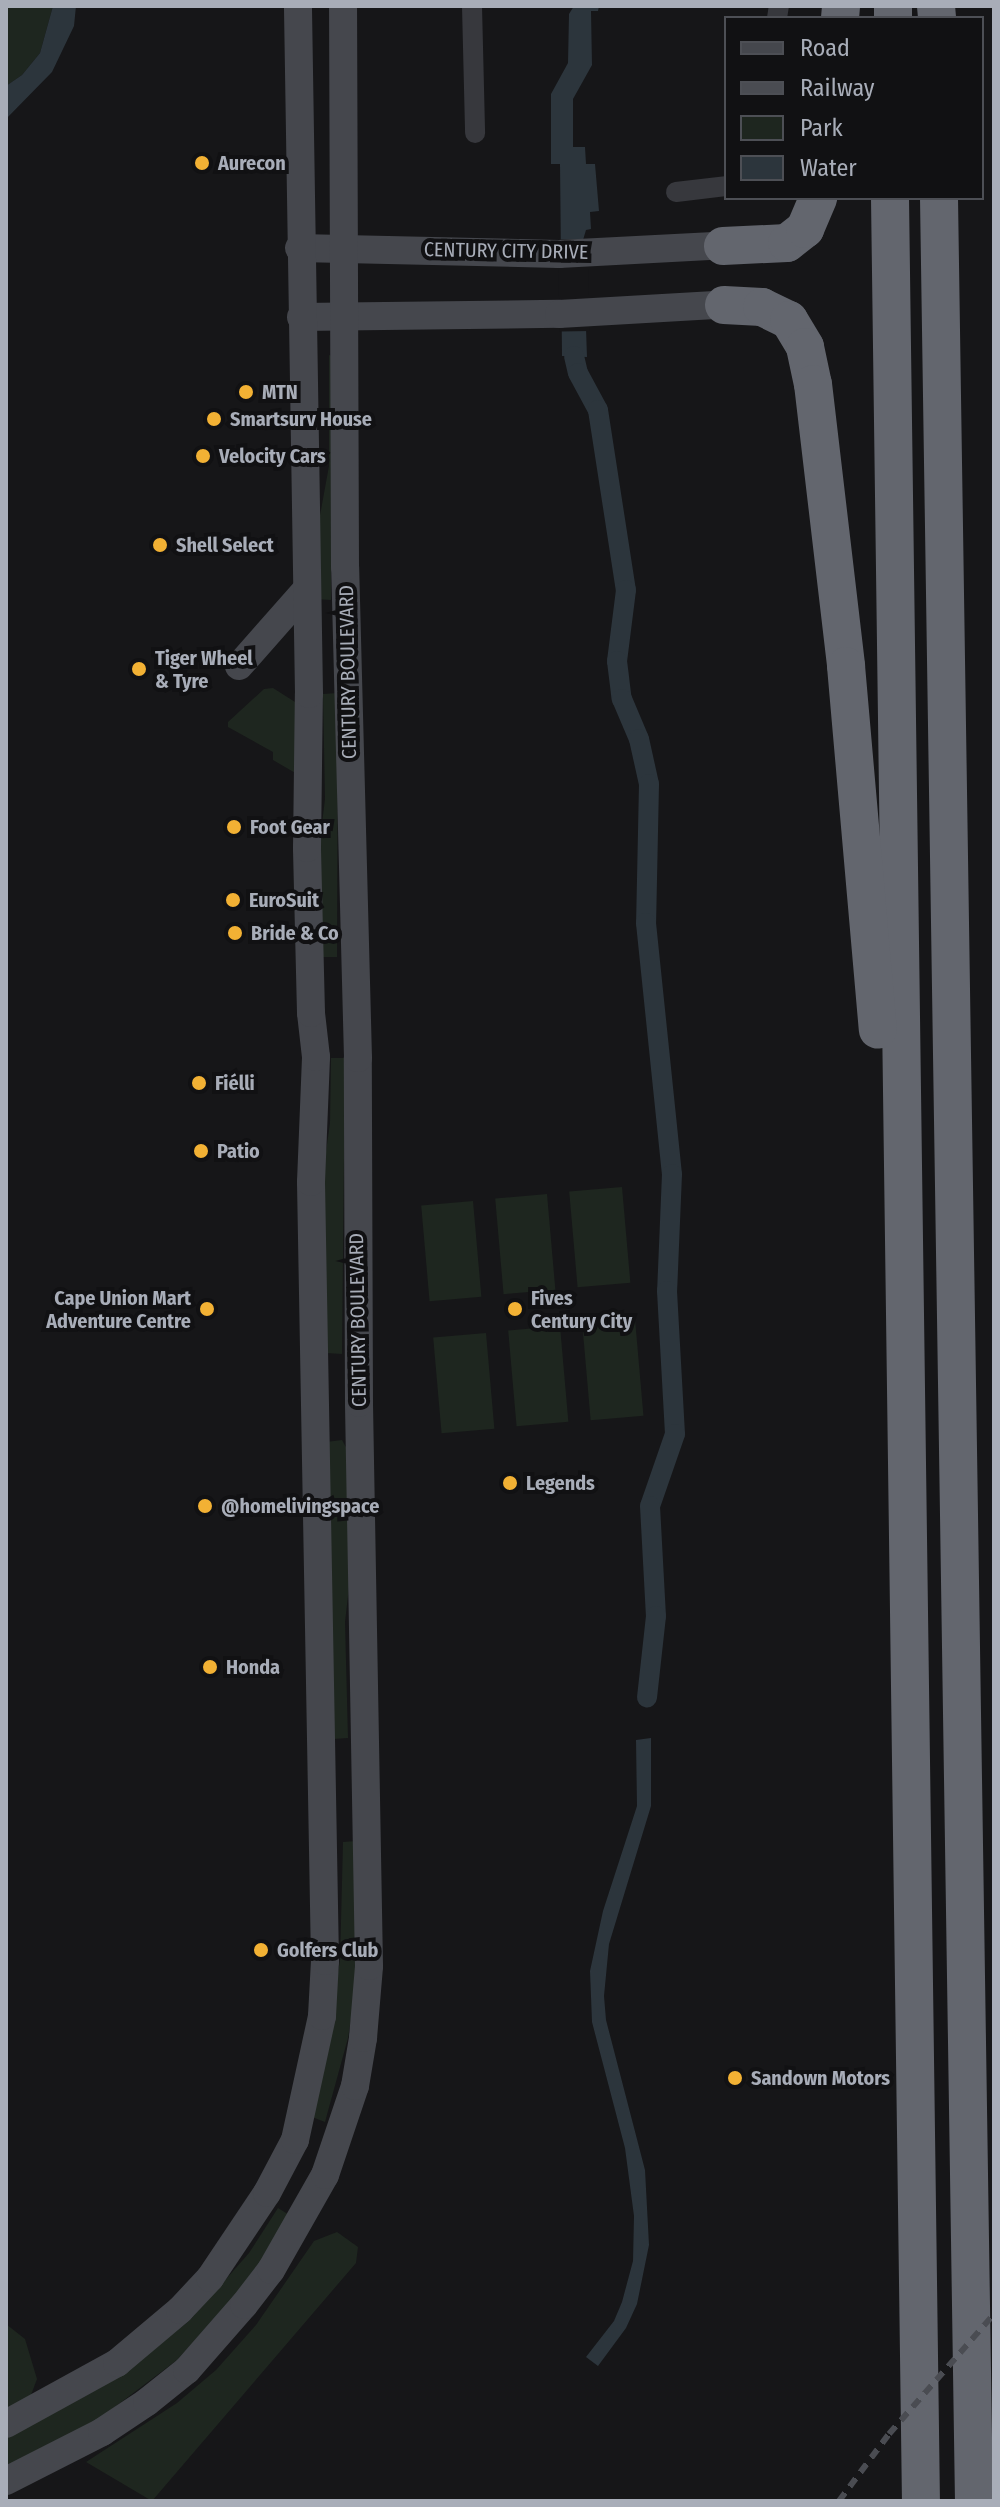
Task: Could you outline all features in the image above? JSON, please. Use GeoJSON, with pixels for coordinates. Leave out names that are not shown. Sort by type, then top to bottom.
{"type":"FeatureCollection","features":[{"type":"Feature","properties":{"kind":"highway"},"geometry":{"type":"LineString","coordinates":[[718,246],[787,243],[805,229],[817,200]]}},
{"type":"Feature","properties":{"kind":"highway"},"geometry":{"type":"LineString","coordinates":[[890,200],[921,2501]]}},
{"type":"Feature","properties":{"kind":"highway"},"geometry":{"type":"LineString","coordinates":[[939,200],[974,2501]]}},
{"type":"Feature","properties":{"kind":"highway"},"geometry":{"type":"LineString","coordinates":[[720,305],[762,307],[789,320],[805,347],[813,384],[846,666],[893,1206],[906,1412]]}},
{"type":"Feature","properties":{"kind":"main road","name":"CENTURY BOULEVARD"},"geometry":{"type":"LineString","coordinates":[[6,2424],[117,2363],[180,2310],[210,2278],[267,2193],[295,2140],[317,2047],[325,1961],[311,1182],[316,1057],[311,1013],[307,848],[298,6]]}},
{"type":"Feature","properties":{"kind":"main road","name":"CENTURY BOULEVARD"},"geometry":{"type":"LineString","coordinates":[[6,2481],[102,2432],[147,2402],[187,2370],[221,2334],[271,2270],[305,2215],[325,2175],[355,2086],[369,1966],[359,1390],[358,1058],[345,567],[343,6]]}},
{"type":"Feature","properties":{"kind":"main road","name":"CENTURY CITY DRIVE"},"geometry":{"type":"LineString","coordinates":[[299,248],[559,254],[718,246]]}},
{"type":"Feature","properties":{"kind":"main road"},"geometry":{"type":"LineString","coordinates":[[301,317],[559,314],[720,305]]}},
{"type":"Feature","properties":{"kind":"main road"},"geometry":{"type":"LineString","coordinates":[[239,666],[306,590]]}},
{"type":"Feature","properties":{"kind":"street"},"geometry":{"type":"LineString","coordinates":[[472,6],[475,133]]}},
{"type":"Feature","properties":{"kind":"street"},"geometry":{"type":"LineString","coordinates":[[676,192],[724,186]]}},
{"type":"Feature","properties":{"kind":"green space"},"geometry":{"type":"Polygon","coordinates":[[[6,6],[53,6],[40,53],[22,75],[6,86],[6,6]]]}},
{"type":"Feature","properties":{"kind":"green space"},"geometry":{"type":"Polygon","coordinates":[[[329,355],[336,357],[337,468],[331,524],[331,600],[315,599],[313,554],[329,466],[329,355]]]}},
{"type":"Feature","properties":{"kind":"green space"},"geometry":{"type":"Polygon","coordinates":[[[273,688],[295,702],[297,774],[273,760],[273,752],[228,727],[228,722],[264,689],[273,688]]]}},
{"type":"Feature","properties":{"kind":"green space"},"geometry":{"type":"Polygon","coordinates":[[[338,693],[337,957],[321,957],[317,864],[325,799],[323,694],[338,693]]]}},
{"type":"Feature","properties":{"kind":"green space"},"geometry":{"type":"Polygon","coordinates":[[[331,1058],[345,1058],[342,1354],[326,1353],[322,1180],[330,1123],[331,1058]]]}},
{"type":"Feature","properties":{"kind":"green space"},"geometry":{"type":"Polygon","coordinates":[[[622,1187],[630,1283],[578,1287],[569,1192],[622,1187]]]}},
{"type":"Feature","properties":{"kind":"green space"},"geometry":{"type":"Polygon","coordinates":[[[547,1194],[555,1290],[504,1294],[495,1199],[547,1194]]]}},
{"type":"Feature","properties":{"kind":"green space"},"geometry":{"type":"Polygon","coordinates":[[[473,1201],[481,1297],[430,1301],[421,1206],[473,1201]]]}},
{"type":"Feature","properties":{"kind":"green space"},"geometry":{"type":"Polygon","coordinates":[[[635,1319],[643,1416],[591,1420],[582,1324],[635,1319]]]}},
{"type":"Feature","properties":{"kind":"green space"},"geometry":{"type":"Polygon","coordinates":[[[560,1326],[568,1422],[517,1426],[508,1331],[560,1326]]]}},
{"type":"Feature","properties":{"kind":"green space"},"geometry":{"type":"Polygon","coordinates":[[[486,1333],[494,1429],[442,1433],[433,1338],[486,1333]]]}},
{"type":"Feature","properties":{"kind":"green space"},"geometry":{"type":"Polygon","coordinates":[[[342,1440],[348,1451],[355,1535],[345,1622],[348,1738],[333,1739],[326,1442],[342,1440]]]}},
{"type":"Feature","properties":{"kind":"green space"},"geometry":{"type":"Polygon","coordinates":[[[356,1841],[359,1967],[348,2038],[325,2122],[312,2117],[340,1961],[343,1842],[356,1841]]]}},
{"type":"Feature","properties":{"kind":"green space"},"geometry":{"type":"Polygon","coordinates":[[[278,2208],[291,2216],[264,2264],[177,2360],[91,2425],[6,2466],[6,2436],[140,2361],[190,2320],[249,2253],[278,2208]]]}},
{"type":"Feature","properties":{"kind":"green space"},"geometry":{"type":"Polygon","coordinates":[[[337,2232],[358,2247],[356,2263],[152,2501],[86,2462],[177,2403],[216,2370],[256,2325],[314,2241],[337,2232]]]}},
{"type":"Feature","properties":{"kind":"green space"},"geometry":{"type":"Polygon","coordinates":[[[6,2324],[25,2339],[37,2379],[31,2395],[6,2413],[6,2324]]]}},
{"type":"Feature","properties":{"kind":"water"},"geometry":{"type":"Polygon","coordinates":[[[53,6],[76,6],[74,26],[52,72],[6,119],[6,86],[22,75],[40,53],[53,6]]]}},
{"type":"Feature","properties":{"kind":"water"},"geometry":{"type":"Polygon","coordinates":[[[574,6],[599,6],[598,11],[591,11],[592,65],[573,99],[573,147],[585,147],[586,164],[595,164],[599,211],[590,212],[591,229],[586,230],[583,240],[587,357],[562,356],[560,164],[551,164],[551,94],[568,63],[569,14],[574,6]]]}},
{"type":"Feature","properties":{"kind":"water"},"geometry":{"type":"Polygon","coordinates":[[[651,1738],[651,1806],[609,1944],[604,1996],[606,2020],[645,2170],[649,2245],[637,2304],[626,2328],[598,2366],[586,2357],[614,2321],[622,2302],[633,2261],[634,2216],[625,2148],[592,2022],[590,1971],[603,1911],[637,1806],[636,1740],[651,1738]]]}},
{"type":"Feature","properties":{"kind":"pier"},"geometry":{"type":"Polygon","coordinates":[[[588,239],[590,331],[560,332],[558,240],[588,239]]]}},
{"type":"Feature","properties":{"kind":"waterway"},"geometry":{"type":"LineString","coordinates":[[574,356],[578,373],[598,410],[626,590],[617,661],[622,699],[639,739],[649,784],[646,923],[672,1174],[667,1291],[675,1434],[650,1506],[656,1616],[647,1698]]}},
{"type":"Feature","properties":{"kind":"railway"},"geometry":{"type":"LineString","coordinates":[[839,2501],[889,2434],[994,2314]]}},
{"type":"Feature","properties":{"kind":"place","name":"Aurecon"},"geometry":{"type":"Point","coordinates":[202,163]}},
{"type":"Feature","properties":{"kind":"place","name":"MTN"},"geometry":{"type":"Point","coordinates":[246,392]}},
{"type":"Feature","properties":{"kind":"place","name":"Smartsurv House"},"geometry":{"type":"Point","coordinates":[214,419]}},
{"type":"Feature","properties":{"kind":"place","name":"Velocity Cars"},"geometry":{"type":"Point","coordinates":[203,456]}},
{"type":"Feature","properties":{"kind":"place","name":"Shell Select"},"geometry":{"type":"Point","coordinates":[160,545]}},
{"type":"Feature","properties":{"kind":"place","name":"Tiger Wheel & Tyre"},"geometry":{"type":"Point","coordinates":[139,669]}},
{"type":"Feature","properties":{"kind":"place","name":"Foot Gear"},"geometry":{"type":"Point","coordinates":[234,827]}},
{"type":"Feature","properties":{"kind":"place","name":"EuroSuit"},"geometry":{"type":"Point","coordinates":[233,900]}},
{"type":"Feature","properties":{"kind":"place","name":"Bride & Co"},"geometry":{"type":"Point","coordinates":[235,933]}},
{"type":"Feature","properties":{"kind":"place","name":"Fiélli"},"geometry":{"type":"Point","coordinates":[199,1083]}},
{"type":"Feature","properties":{"kind":"place","name":"Patio"},"geometry":{"type":"Point","coordinates":[201,1151]}},
{"type":"Feature","properties":{"kind":"place","name":"Cape Union Mart Adventure Centre"},"geometry":{"type":"Point","coordinates":[207,1309]}},
{"type":"Feature","properties":{"kind":"place","name":"Fives Century City"},"geometry":{"type":"Point","coordinates":[515,1309]}},
{"type":"Feature","properties":{"kind":"place","name":"Legends"},"geometry":{"type":"Point","coordinates":[510,1483]}},
{"type":"Feature","properties":{"kind":"place","name":"@homelivingspace"},"geometry":{"type":"Point","coordinates":[205,1506]}},
{"type":"Feature","properties":{"kind":"place","name":"Honda"},"geometry":{"type":"Point","coordinates":[210,1667]}},
{"type":"Feature","properties":{"kind":"place","name":"Golfers Club"},"geometry":{"type":"Point","coordinates":[261,1950]}},
{"type":"Feature","properties":{"kind":"place","name":"Sandown Motors"},"geometry":{"type":"Point","coordinates":[735,2078]}}]}
